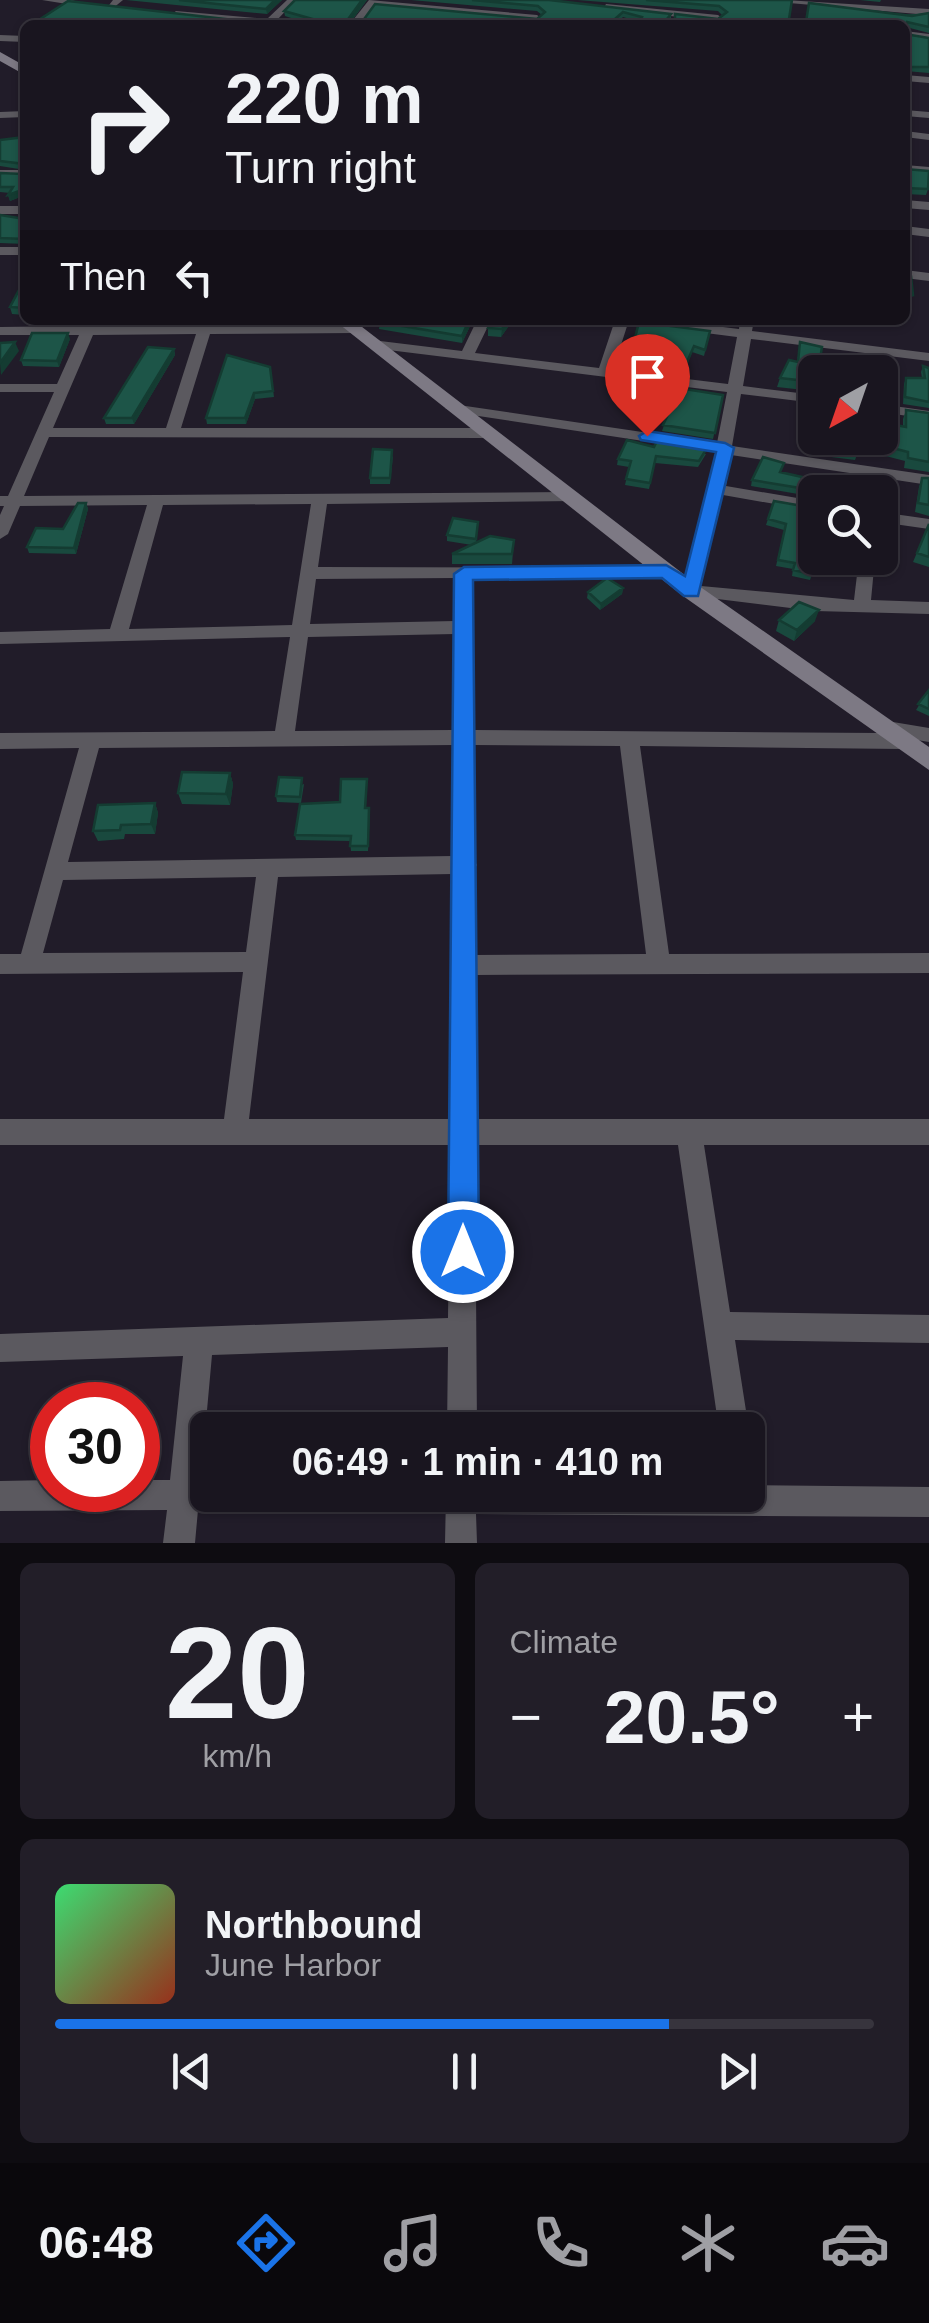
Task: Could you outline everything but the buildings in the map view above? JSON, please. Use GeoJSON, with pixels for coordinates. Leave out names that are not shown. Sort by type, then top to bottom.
{"type":"FeatureCollection","features":[{"type":"Feature","properties":{"kind":"street"},"geometry":{"type":"LineString","coordinates":[[46,0],[114,8]]}},
{"type":"Feature","properties":{"kind":"street"},"geometry":{"type":"LineString","coordinates":[[272,20],[292,0]]}},
{"type":"Feature","properties":{"kind":"street"},"geometry":{"type":"LineString","coordinates":[[458,10],[466,0]]}},
{"type":"Feature","properties":{"kind":"street"},"geometry":{"type":"LineString","coordinates":[[789,0],[889,4],[929,12]]}},
{"type":"Feature","properties":{"kind":"street"},"geometry":{"type":"LineString","coordinates":[[799,13],[801,0]]}},
{"type":"Feature","properties":{"kind":"street"},"geometry":{"type":"LineString","coordinates":[[373,2],[528,20]]}},
{"type":"Feature","properties":{"kind":"street"},"geometry":{"type":"LineString","coordinates":[[596,6],[710,20]]}},
{"type":"Feature","properties":{"kind":"street"},"geometry":{"type":"LineString","coordinates":[[624,20],[628,9]]}},
{"type":"Feature","properties":{"kind":"street"},"geometry":{"type":"LineString","coordinates":[[165,13],[234,20]]}},
{"type":"Feature","properties":{"kind":"street"},"geometry":{"type":"LineString","coordinates":[[194,20],[199,16]]}},
{"type":"Feature","properties":{"kind":"street"},"geometry":{"type":"LineString","coordinates":[[0,270],[5,252]]}},
{"type":"Feature","properties":{"kind":"street"},"geometry":{"type":"LineString","coordinates":[[0,330],[90,325],[255,325]]}},
{"type":"Feature","properties":{"kind":"street"},"geometry":{"type":"LineString","coordinates":[[0,534],[7,501],[43,432],[90,325]]}},
{"type":"Feature","properties":{"kind":"street"},"geometry":{"type":"LineString","coordinates":[[354,325],[452,408],[691,591],[929,760]]}},
{"type":"Feature","properties":{"kind":"street"},"geometry":{"type":"LineString","coordinates":[[468,354],[482,325]]}},
{"type":"Feature","properties":{"kind":"street"},"geometry":{"type":"LineString","coordinates":[[605,372],[620,325]]}},
{"type":"Feature","properties":{"kind":"street"},"geometry":{"type":"LineString","coordinates":[[714,325],[929,357]]}},
{"type":"Feature","properties":{"kind":"street"},"geometry":{"type":"LineString","coordinates":[[172,432],[206,326]]}},
{"type":"Feature","properties":{"kind":"street"},"geometry":{"type":"LineString","coordinates":[[691,591],[717,489],[746,327]]}},
{"type":"Feature","properties":{"kind":"street"},"geometry":{"type":"LineString","coordinates":[[372,344],[798,397]]}},
{"type":"Feature","properties":{"kind":"street"},"geometry":{"type":"LineString","coordinates":[[0,388],[61,388]]}},
{"type":"Feature","properties":{"kind":"street"},"geometry":{"type":"LineString","coordinates":[[452,408],[929,480]]}},
{"type":"Feature","properties":{"kind":"street"},"geometry":{"type":"LineString","coordinates":[[898,410],[929,414]]}},
{"type":"Feature","properties":{"kind":"street"},"geometry":{"type":"LineString","coordinates":[[43,432],[485,433]]}},
{"type":"Feature","properties":{"kind":"street"},"geometry":{"type":"LineString","coordinates":[[717,489],[798,503]]}},
{"type":"Feature","properties":{"kind":"street"},"geometry":{"type":"LineString","coordinates":[[7,501],[568,497]]}},
{"type":"Feature","properties":{"kind":"street"},"geometry":{"type":"LineString","coordinates":[[118,634],[156,501]]}},
{"type":"Feature","properties":{"kind":"street"},"geometry":{"type":"LineString","coordinates":[[284,738],[319,501]]}},
{"type":"Feature","properties":{"kind":"street"},"geometry":{"type":"LineString","coordinates":[[898,519],[929,524]]}},
{"type":"Feature","properties":{"kind":"street"},"geometry":{"type":"LineString","coordinates":[[308,574],[666,572]]}},
{"type":"Feature","properties":{"kind":"street"},"geometry":{"type":"LineString","coordinates":[[462,1412],[464,574]]}},
{"type":"Feature","properties":{"kind":"street"},"geometry":{"type":"LineString","coordinates":[[862,606],[865,575]]}},
{"type":"Feature","properties":{"kind":"street"},"geometry":{"type":"LineString","coordinates":[[691,591],[929,608]]}},
{"type":"Feature","properties":{"kind":"street"},"geometry":{"type":"LineString","coordinates":[[0,638],[464,627]]}},
{"type":"Feature","properties":{"kind":"street"},"geometry":{"type":"LineString","coordinates":[[882,727],[929,734]]}},
{"type":"Feature","properties":{"kind":"street"},"geometry":{"type":"LineString","coordinates":[[0,741],[466,737],[902,741]]}},
{"type":"Feature","properties":{"kind":"street"},"geometry":{"type":"LineString","coordinates":[[629,738],[660,964]]}},
{"type":"Feature","properties":{"kind":"street"},"geometry":{"type":"LineString","coordinates":[[29,964],[91,740]]}},
{"type":"Feature","properties":{"kind":"street"},"geometry":{"type":"LineString","coordinates":[[55,871],[466,864]]}},
{"type":"Feature","properties":{"kind":"street"},"geometry":{"type":"LineString","coordinates":[[235,1132],[268,868]]}},
{"type":"Feature","properties":{"kind":"street"},"geometry":{"type":"LineString","coordinates":[[0,964],[256,962]]}},
{"type":"Feature","properties":{"kind":"street"},"geometry":{"type":"LineString","coordinates":[[465,965],[929,963]]}},
{"type":"Feature","properties":{"kind":"street"},"geometry":{"type":"LineString","coordinates":[[0,1132],[929,1132]]}},
{"type":"Feature","properties":{"kind":"street"},"geometry":{"type":"LineString","coordinates":[[688,1132],[732,1412]]}},
{"type":"Feature","properties":{"kind":"street"},"geometry":{"type":"LineString","coordinates":[[720,1326],[929,1329]]}},
{"type":"Feature","properties":{"kind":"street"},"geometry":{"type":"LineString","coordinates":[[0,1348],[462,1332]]}},
{"type":"Feature","properties":{"kind":"street"},"geometry":{"type":"LineString","coordinates":[[179,1543],[199,1340]]}},
{"type":"Feature","properties":{"kind":"street"},"geometry":{"type":"LineString","coordinates":[[0,1496],[182,1495]]}},
{"type":"Feature","properties":{"kind":"street"},"geometry":{"type":"LineString","coordinates":[[765,1498],[929,1502]]}},
{"type":"Feature","properties":{"kind":"street"},"geometry":{"type":"LineString","coordinates":[[461,1512],[461,1543]]}},
{"type":"Feature","properties":{"kind":"route"},"geometry":{"type":"LineString","coordinates":[[463,1252],[464,574],[666,572],[691,591],[725,448],[647,436]]}}]}
